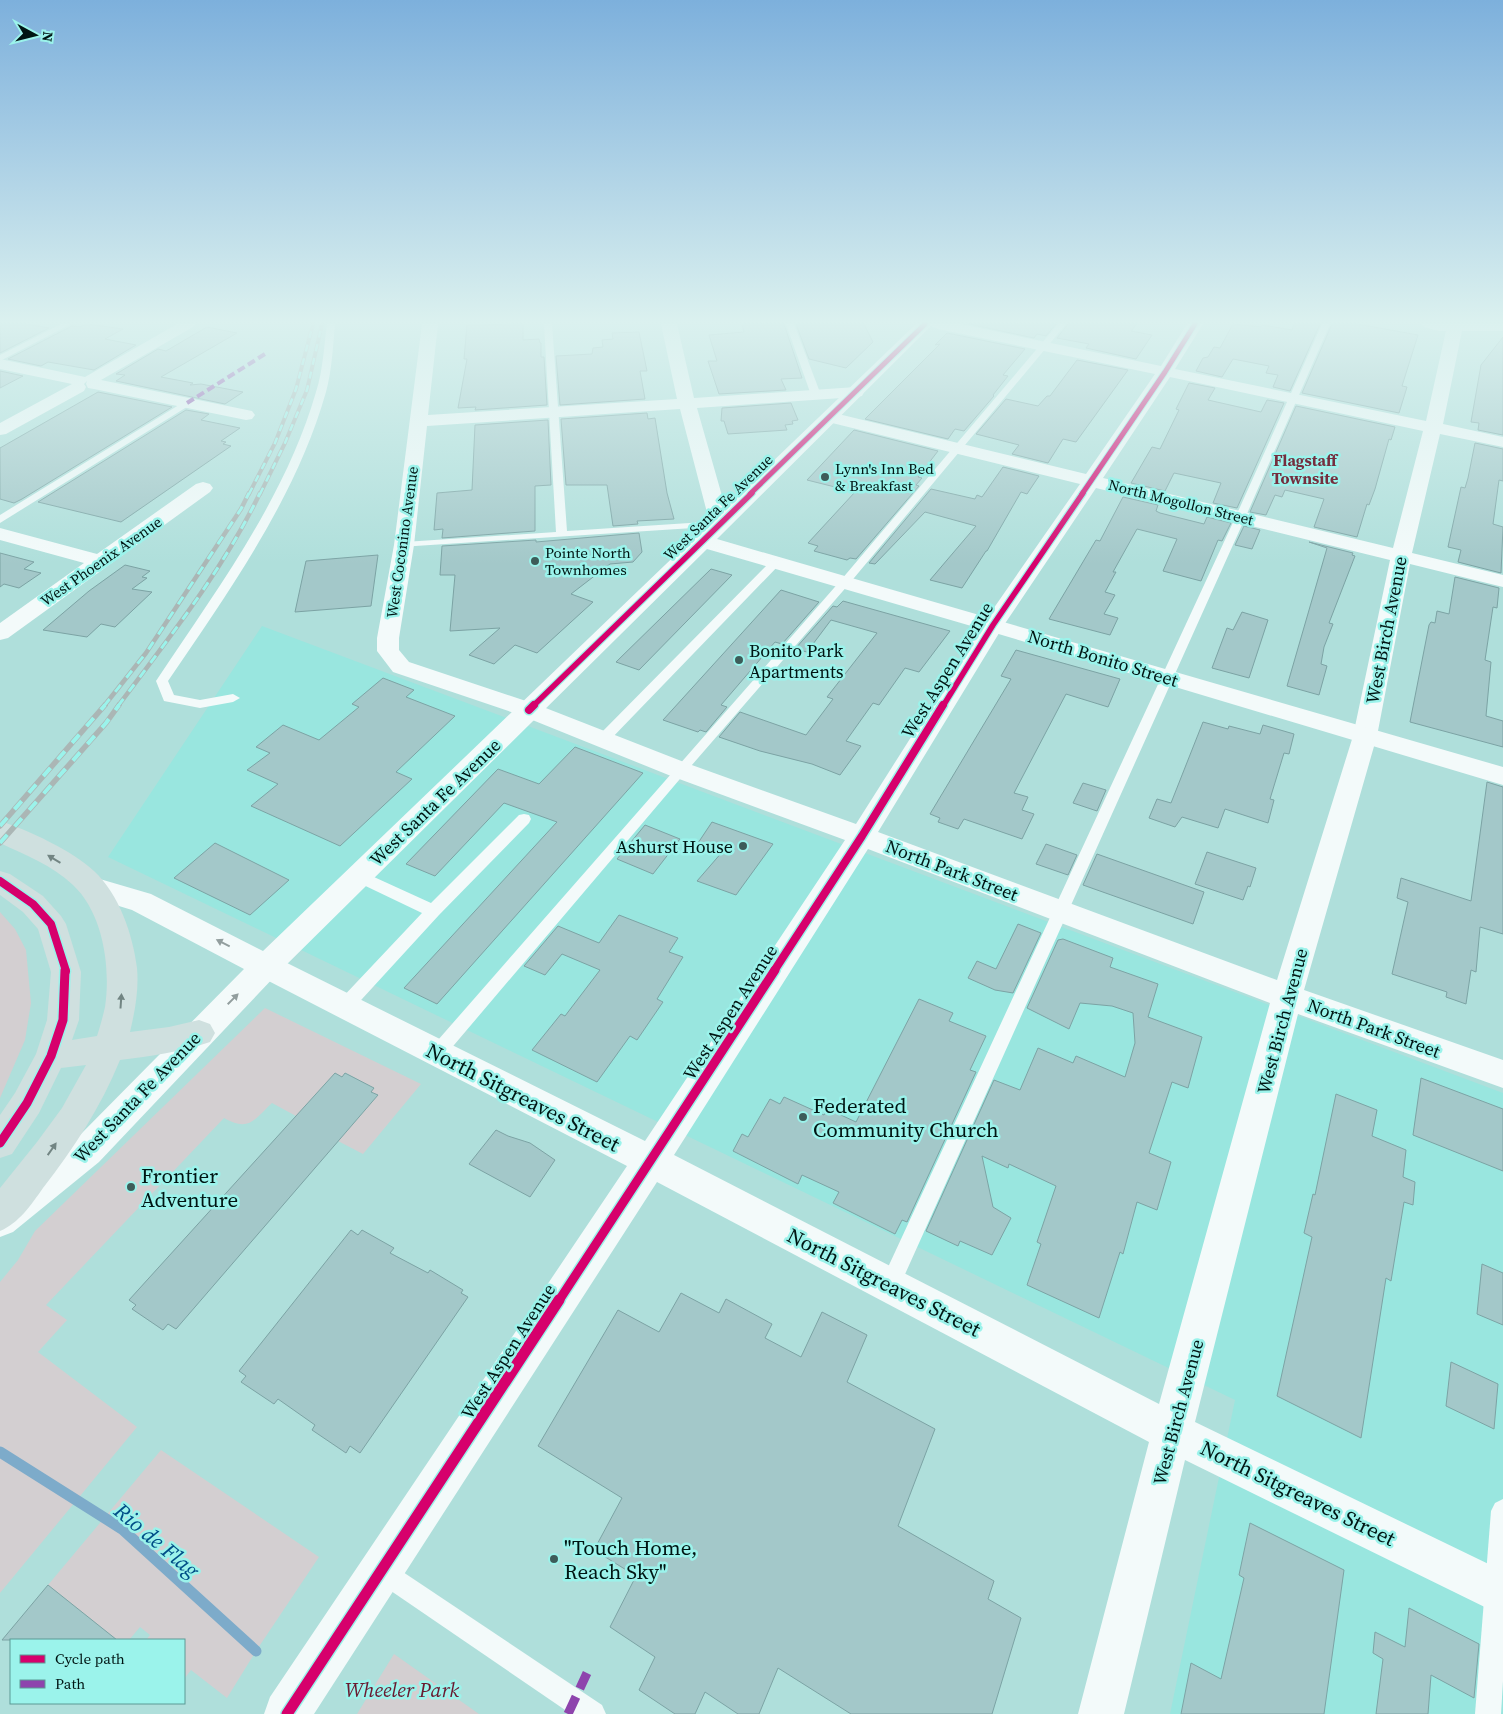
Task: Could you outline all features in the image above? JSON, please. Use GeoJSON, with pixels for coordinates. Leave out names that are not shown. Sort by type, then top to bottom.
{"type":"FeatureCollection","features":[{"type":"Feature","properties":{"kind":"main road"},"geometry":{"type":"LineString","coordinates":[[0,831],[52,857],[75,872],[93,888],[108,913],[119,943],[123,976],[120,1012],[110,1048],[95,1083],[70,1124],[31,1178],[0,1214]]}},
{"type":"Feature","properties":{"kind":"main road"},"geometry":{"type":"LineString","coordinates":[[0,881],[33,904],[51,924],[66,972],[63,1020],[51,1056],[27,1102],[0,1143]]}},
{"type":"Feature","properties":{"kind":"main road"},"geometry":{"type":"LineString","coordinates":[[51,1056],[169,1040],[199,1033]]}},
{"type":"Feature","properties":{"kind":"street"},"geometry":{"type":"LineString","coordinates":[[0,430],[47,404]]}},
{"type":"Feature","properties":{"kind":"street"},"geometry":{"type":"LineString","coordinates":[[192,404],[246,415]]}},
{"type":"Feature","properties":{"kind":"street","name":"West Coconino Avenue"},"geometry":{"type":"LineString","coordinates":[[402,667],[388,651],[388,638],[404,545],[420,404]]}},
{"type":"Feature","properties":{"kind":"street"},"geometry":{"type":"LineString","coordinates":[[418,421],[672,404]]}},
{"type":"Feature","properties":{"kind":"street"},"geometry":{"type":"LineString","coordinates":[[687,404],[720,524]]}},
{"type":"Feature","properties":{"kind":"street","name":"West Santa Fe Avenue"},"geometry":{"type":"LineString","coordinates":[[0,1220],[87,1151],[199,1033],[266,966],[844,404]]}},
{"type":"Feature","properties":{"kind":"street","name":"West Aspen Avenue"},"geometry":{"type":"LineString","coordinates":[[287,1714],[651,1161],[862,836],[993,625],[1144,404]]}},
{"type":"Feature","properties":{"kind":"street"},"geometry":{"type":"LineString","coordinates":[[1317,404],[1503,442]]}},
{"type":"Feature","properties":{"kind":"street","name":"West Birch Avenue"},"geometry":{"type":"LineString","coordinates":[[1101,1714],[1172,1432],[1287,997],[1365,736],[1400,556],[1438,404]]}},
{"type":"Feature","properties":{"kind":"street","name":"North Mogollon Street"},"geometry":{"type":"LineString","coordinates":[[830,417],[1091,479],[1503,581]]}},
{"type":"Feature","properties":{"kind":"street","name":"West Phoenix Avenue"},"geometry":{"type":"LineString","coordinates":[[0,633],[203,488]]}},
{"type":"Feature","properties":{"kind":"street"},"geometry":{"type":"LineString","coordinates":[[0,534],[100,561]]}},
{"type":"Feature","properties":{"kind":"street","name":"North Bonito Street"},"geometry":{"type":"LineString","coordinates":[[702,541],[1503,776]]}},
{"type":"Feature","properties":{"kind":"street","name":"North Park Street"},"geometry":{"type":"LineString","coordinates":[[402,667],[529,710],[680,770],[862,836],[1287,997],[1503,1074]]}},
{"type":"Feature","properties":{"kind":"street"},"geometry":{"type":"LineString","coordinates":[[93,888],[141,902],[266,966]]}},
{"type":"Feature","properties":{"kind":"street","name":"North Sitgreaves Street"},"geometry":{"type":"LineString","coordinates":[[266,966],[651,1161],[1172,1432],[1500,1593]]}},
{"type":"Feature","properties":{"kind":"lane"},"geometry":{"type":"LineString","coordinates":[[0,520],[185,404]]}},
{"type":"Feature","properties":{"kind":"lane"},"geometry":{"type":"LineString","coordinates":[[233,698],[200,704],[169,698],[162,680],[215,604],[269,517],[299,450],[317,404]]}},
{"type":"Feature","properties":{"kind":"lane"},"geometry":{"type":"LineString","coordinates":[[553,404],[562,535]]}},
{"type":"Feature","properties":{"kind":"lane"},"geometry":{"type":"LineString","coordinates":[[437,1053],[680,770],[845,582],[993,404]]}},
{"type":"Feature","properties":{"kind":"lane"},"geometry":{"type":"LineString","coordinates":[[890,1285],[1291,404]]}},
{"type":"Feature","properties":{"kind":"lane"},"geometry":{"type":"LineString","coordinates":[[404,545],[720,524]]}},
{"type":"Feature","properties":{"kind":"lane"},"geometry":{"type":"LineString","coordinates":[[603,739],[776,562]]}},
{"type":"Feature","properties":{"kind":"lane"},"geometry":{"type":"LineString","coordinates":[[345,1006],[433,911],[524,819]]}},
{"type":"Feature","properties":{"kind":"lane"},"geometry":{"type":"LineString","coordinates":[[358,876],[433,911]]}},
{"type":"Feature","properties":{"kind":"lane"},"geometry":{"type":"LineString","coordinates":[[1488,1714],[1500,1593],[1503,1511]]}},
{"type":"Feature","properties":{"kind":"lane"},"geometry":{"type":"LineString","coordinates":[[381,1571],[593,1714]]}},
{"type":"Feature","properties":{"kind":"shaded area"},"geometry":{"type":"Polygon","coordinates":[[[262,626],[1503,1093],[1503,1714],[1170,1714],[1235,1400],[108,857],[262,626]]]}},
{"type":"Feature","properties":{"kind":"green space"},"geometry":{"type":"Polygon","coordinates":[[[0,912],[15,929],[26,950],[31,1003],[25,1040],[0,1098],[0,912]]]}},
{"type":"Feature","properties":{"kind":"green space"},"geometry":{"type":"Polygon","coordinates":[[[265,1008],[421,1084],[363,1154],[338,1141],[378,1095],[371,1092],[373,1088],[346,1073],[296,1116],[272,1103],[255,1119],[245,1124],[224,1118],[46,1305],[67,1320],[38,1352],[137,1427],[0,1593],[0,1282],[18,1260],[35,1231],[265,1008]]]}},
{"type":"Feature","properties":{"kind":"green space"},"geometry":{"type":"Polygon","coordinates":[[[161,1450],[319,1557],[227,1698],[191,1670],[185,1678],[185,1639],[147,1639],[150,1635],[140,1627],[130,1639],[116,1639],[48,1585],[161,1450]]]}},
{"type":"Feature","properties":{"kind":"green space","name":"Wheeler Park"},"geometry":{"type":"Polygon","coordinates":[[[394,1654],[479,1714],[357,1714],[394,1654]]]}},
{"type":"Feature","properties":{"kind":"building"},"geometry":{"type":"Polygon","coordinates":[[[77,404],[157,404],[172,407],[14,503],[0,499],[0,448],[77,404]]]}},
{"type":"Feature","properties":{"kind":"building"},"geometry":{"type":"Polygon","coordinates":[[[459,404],[547,405],[475,410],[476,407],[458,408],[459,404]]]}},
{"type":"Feature","properties":{"kind":"building"},"geometry":{"type":"Polygon","coordinates":[[[791,404],[798,420],[792,421],[793,424],[785,425],[787,430],[728,434],[724,421],[721,421],[722,408],[791,404]]]}},
{"type":"Feature","properties":{"kind":"building"},"geometry":{"type":"Polygon","coordinates":[[[880,404],[987,404],[964,431],[955,429],[948,439],[865,419],[880,404]]]}},
{"type":"Feature","properties":{"kind":"building"},"geometry":{"type":"Polygon","coordinates":[[[1002,404],[1029,404],[1038,406],[1040,404],[1103,404],[1076,442],[1063,439],[1048,463],[1012,454],[1019,445],[976,434],[1002,404]]]}},
{"type":"Feature","properties":{"kind":"building"},"geometry":{"type":"Polygon","coordinates":[[[1179,404],[1226,404],[1261,412],[1265,404],[1284,404],[1237,508],[1213,503],[1221,483],[1174,473],[1165,491],[1131,483],[1152,447],[1160,449],[1179,410],[1176,409],[1179,404]]]}},
{"type":"Feature","properties":{"kind":"building"},"geometry":{"type":"Polygon","coordinates":[[[1355,404],[1402,404],[1399,413],[1355,404]]]}},
{"type":"Feature","properties":{"kind":"building"},"geometry":{"type":"Polygon","coordinates":[[[1474,404],[1503,404],[1503,435],[1478,430],[1479,423],[1471,422],[1474,404]]]}},
{"type":"Feature","properties":{"kind":"building"},"geometry":{"type":"Polygon","coordinates":[[[1296,406],[1395,427],[1391,440],[1389,439],[1375,489],[1369,505],[1367,504],[1357,537],[1314,527],[1324,499],[1285,490],[1282,497],[1275,495],[1266,515],[1250,512],[1296,406]]]}},
{"type":"Feature","properties":{"kind":"building"},"geometry":{"type":"Polygon","coordinates":[[[186,410],[209,414],[201,420],[240,428],[221,441],[226,442],[223,444],[231,446],[121,522],[38,502],[186,410]]]}},
{"type":"Feature","properties":{"kind":"building"},"geometry":{"type":"Polygon","coordinates":[[[647,413],[648,419],[655,418],[667,493],[674,519],[637,521],[638,524],[613,526],[607,485],[566,485],[561,419],[647,413]]]}},
{"type":"Feature","properties":{"kind":"building"},"geometry":{"type":"Polygon","coordinates":[[[548,420],[551,485],[535,486],[535,531],[442,538],[443,529],[434,530],[437,493],[472,490],[475,425],[548,420]]]}},
{"type":"Feature","properties":{"kind":"building"},"geometry":{"type":"Polygon","coordinates":[[[854,430],[938,451],[918,477],[922,478],[916,485],[919,486],[856,559],[850,558],[847,560],[814,551],[818,546],[808,543],[855,492],[807,480],[854,430]]]}},
{"type":"Feature","properties":{"kind":"building"},"geometry":{"type":"Polygon","coordinates":[[[1475,443],[1503,449],[1503,481],[1499,480],[1493,524],[1503,527],[1501,573],[1458,562],[1461,550],[1448,547],[1461,487],[1465,488],[1475,443]]]}},
{"type":"Feature","properties":{"kind":"building"},"geometry":{"type":"Polygon","coordinates":[[[1003,467],[1039,476],[1027,494],[1021,492],[987,551],[962,588],[930,580],[976,526],[925,512],[875,564],[869,563],[931,489],[975,499],[977,495],[982,497],[1003,467]]]}},
{"type":"Feature","properties":{"kind":"building"},"geometry":{"type":"Polygon","coordinates":[[[1123,497],[1158,505],[1156,511],[1160,513],[1204,524],[1207,517],[1231,523],[1222,541],[1218,540],[1201,581],[1163,571],[1177,539],[1137,529],[1113,572],[1116,572],[1105,592],[1115,595],[1104,614],[1118,618],[1110,635],[1049,619],[1096,540],[1100,541],[1123,497]]]}},
{"type":"Feature","properties":{"kind":"building"},"geometry":{"type":"Polygon","coordinates":[[[1244,526],[1260,530],[1252,549],[1235,545],[1244,526]]]}},
{"type":"Feature","properties":{"kind":"building"},"geometry":{"type":"Polygon","coordinates":[[[639,533],[642,552],[633,562],[610,564],[571,594],[593,602],[537,653],[515,645],[494,664],[469,655],[500,628],[450,631],[455,575],[440,575],[442,546],[536,540],[536,542],[639,533]]]}},
{"type":"Feature","properties":{"kind":"building"},"geometry":{"type":"Polygon","coordinates":[[[1309,542],[1353,553],[1352,555],[1355,556],[1329,623],[1333,624],[1324,647],[1321,664],[1327,666],[1319,695],[1287,686],[1327,548],[1309,542]]]}},
{"type":"Feature","properties":{"kind":"building"},"geometry":{"type":"Polygon","coordinates":[[[0,553],[34,562],[24,569],[41,573],[19,588],[4,584],[0,587],[0,553]]]}},
{"type":"Feature","properties":{"kind":"building"},"geometry":{"type":"Polygon","coordinates":[[[378,555],[371,606],[295,612],[306,561],[378,555]]]}},
{"type":"Feature","properties":{"kind":"building"},"geometry":{"type":"Polygon","coordinates":[[[125,565],[150,571],[142,577],[147,578],[132,589],[152,592],[115,627],[101,624],[87,637],[43,630],[89,591],[125,565]]]}},
{"type":"Feature","properties":{"kind":"building"},"geometry":{"type":"Polygon","coordinates":[[[711,569],[732,575],[639,670],[616,662],[711,569]]]}},
{"type":"Feature","properties":{"kind":"building"},"geometry":{"type":"Polygon","coordinates":[[[1455,577],[1499,588],[1497,608],[1493,607],[1485,660],[1491,662],[1486,716],[1503,721],[1503,747],[1410,722],[1429,625],[1431,622],[1435,623],[1437,611],[1449,614],[1455,577]]]}},
{"type":"Feature","properties":{"kind":"building","name":"Bonito Park Apartments"},"geometry":{"type":"Polygon","coordinates":[[[781,590],[819,602],[782,644],[775,642],[721,705],[727,707],[706,732],[700,730],[698,732],[663,720],[781,590]]]}},
{"type":"Feature","properties":{"kind":"building"},"geometry":{"type":"Polygon","coordinates":[[[843,601],[950,631],[919,672],[905,668],[879,705],[873,703],[846,741],[861,746],[840,775],[812,764],[760,751],[719,737],[740,712],[806,735],[833,699],[827,697],[877,633],[831,620],[807,652],[795,649],[833,606],[837,607],[843,601]]]}},
{"type":"Feature","properties":{"kind":"building"},"geometry":{"type":"Polygon","coordinates":[[[1242,612],[1268,620],[1249,678],[1212,668],[1227,628],[1233,630],[1242,612]]]}},
{"type":"Feature","properties":{"kind":"building"},"geometry":{"type":"Polygon","coordinates":[[[1016,650],[1120,679],[1108,707],[1066,694],[1014,793],[1028,797],[1022,810],[1034,814],[1022,839],[964,819],[958,829],[938,822],[940,818],[930,814],[1011,679],[1001,676],[1016,650]]]}},
{"type":"Feature","properties":{"kind":"building"},"geometry":{"type":"Polygon","coordinates":[[[383,678],[414,690],[406,697],[455,716],[396,772],[412,779],[340,846],[251,806],[278,784],[247,770],[270,753],[256,747],[283,725],[319,740],[359,707],[352,704],[383,678]]]}},
{"type":"Feature","properties":{"kind":"building"},"geometry":{"type":"Polygon","coordinates":[[[1203,722],[1228,729],[1229,726],[1260,734],[1263,725],[1294,734],[1289,754],[1284,753],[1270,799],[1274,800],[1268,823],[1225,809],[1218,828],[1182,817],[1175,827],[1149,818],[1157,799],[1171,803],[1203,722]]]}},
{"type":"Feature","properties":{"kind":"building"},"geometry":{"type":"Polygon","coordinates":[[[575,747],[643,773],[437,1004],[404,988],[557,822],[504,803],[435,876],[406,864],[498,769],[539,784],[575,747]]]}},
{"type":"Feature","properties":{"kind":"building"},"geometry":{"type":"Polygon","coordinates":[[[1487,782],[1503,787],[1503,934],[1480,927],[1476,972],[1471,970],[1466,1004],[1446,997],[1447,992],[1392,974],[1408,902],[1397,898],[1401,878],[1471,901],[1487,782]]]}},
{"type":"Feature","properties":{"kind":"building"},"geometry":{"type":"Polygon","coordinates":[[[1083,783],[1106,790],[1097,811],[1073,803],[1083,783]]]}},
{"type":"Feature","properties":{"kind":"building"},"geometry":{"type":"Polygon","coordinates":[[[712,822],[773,844],[736,895],[697,881],[723,851],[698,843],[712,822]]]}},
{"type":"Feature","properties":{"kind":"building"},"geometry":{"type":"Polygon","coordinates":[[[645,825],[680,839],[653,874],[617,859],[645,825]]]}},
{"type":"Feature","properties":{"kind":"building"},"geometry":{"type":"Polygon","coordinates":[[[215,843],[289,880],[250,915],[174,878],[215,843]]]}},
{"type":"Feature","properties":{"kind":"building"},"geometry":{"type":"Polygon","coordinates":[[[1046,844],[1077,855],[1068,875],[1036,864],[1046,844]]]}},
{"type":"Feature","properties":{"kind":"building"},"geometry":{"type":"Polygon","coordinates":[[[1207,852],[1256,868],[1250,887],[1248,886],[1243,900],[1195,884],[1207,852]]]}},
{"type":"Feature","properties":{"kind":"building"},"geometry":{"type":"Polygon","coordinates":[[[1097,854],[1204,892],[1193,924],[1083,885],[1097,854]]]}},
{"type":"Feature","properties":{"kind":"building"},"geometry":{"type":"Polygon","coordinates":[[[619,915],[678,938],[669,952],[683,957],[657,999],[663,1002],[637,1040],[630,1036],[597,1082],[532,1050],[561,1014],[565,1016],[600,970],[562,954],[545,975],[524,966],[558,926],[599,943],[619,915]]]}},
{"type":"Feature","properties":{"kind":"building"},"geometry":{"type":"Polygon","coordinates":[[[1018,924],[1041,933],[1013,993],[995,990],[968,978],[977,961],[996,969],[1018,924]]]}},
{"type":"Feature","properties":{"kind":"building"},"geometry":{"type":"Polygon","coordinates":[[[1063,939],[1113,958],[1110,967],[1158,984],[1148,1017],[1202,1037],[1188,1088],[1172,1082],[1149,1153],[1171,1162],[1157,1210],[1137,1202],[1123,1254],[1120,1252],[1099,1318],[1027,1285],[1041,1244],[1037,1242],[1056,1186],[1009,1164],[1008,1168],[982,1156],[993,1207],[1011,1218],[992,1255],[960,1241],[958,1246],[926,1231],[994,1080],[1020,1090],[1038,1048],[1073,1063],[1076,1056],[1125,1077],[1135,1043],[1133,1013],[1112,1006],[1080,1003],[1069,1029],[1027,1008],[1058,940],[1063,939]]]}},
{"type":"Feature","properties":{"kind":"building","name":"Federated Community Church"},"geometry":{"type":"Polygon","coordinates":[[[919,999],[953,1013],[949,1021],[986,1036],[970,1070],[976,1072],[907,1222],[902,1220],[895,1234],[833,1203],[839,1192],[802,1175],[798,1184],[733,1151],[742,1134],[748,1137],[770,1099],[780,1104],[784,1097],[824,1115],[828,1109],[856,1122],[919,999]]]}},
{"type":"Feature","properties":{"kind":"building"},"geometry":{"type":"Polygon","coordinates":[[[335,1073],[342,1077],[345,1073],[374,1088],[371,1092],[378,1095],[176,1329],[168,1324],[163,1330],[132,1309],[136,1305],[129,1300],[335,1073]]]}},
{"type":"Feature","properties":{"kind":"building"},"geometry":{"type":"Polygon","coordinates":[[[1421,1078],[1503,1109],[1503,1171],[1413,1135],[1421,1078]]]}},
{"type":"Feature","properties":{"kind":"building"},"geometry":{"type":"Polygon","coordinates":[[[1336,1094],[1377,1110],[1372,1136],[1406,1150],[1403,1177],[1415,1182],[1413,1205],[1404,1202],[1391,1281],[1386,1278],[1361,1438],[1277,1396],[1312,1237],[1304,1233],[1313,1194],[1315,1195],[1336,1094]]]}},
{"type":"Feature","properties":{"kind":"building"},"geometry":{"type":"Polygon","coordinates":[[[496,1130],[530,1143],[555,1160],[530,1197],[469,1164],[496,1130]]]}},
{"type":"Feature","properties":{"kind":"building"},"geometry":{"type":"Polygon","coordinates":[[[351,1230],[358,1235],[362,1230],[394,1248],[390,1253],[428,1273],[430,1270],[463,1290],[461,1293],[468,1297],[360,1453],[350,1446],[346,1453],[312,1430],[315,1425],[278,1399],[274,1404],[241,1382],[246,1376],[239,1371],[351,1230]]]}},
{"type":"Feature","properties":{"kind":"building"},"geometry":{"type":"Polygon","coordinates":[[[1482,1264],[1503,1273],[1503,1325],[1477,1314],[1482,1264]]]}},
{"type":"Feature","properties":{"kind":"building"},"geometry":{"type":"Polygon","coordinates":[[[681,1293],[719,1313],[726,1299],[772,1324],[765,1338],[801,1357],[822,1312],[867,1335],[847,1382],[935,1429],[898,1526],[994,1581],[988,1599],[1021,1618],[992,1714],[851,1714],[778,1668],[759,1714],[738,1714],[705,1692],[695,1714],[675,1714],[639,1690],[655,1657],[610,1627],[636,1576],[594,1550],[622,1498],[538,1446],[618,1310],[659,1332],[681,1293]]]}},
{"type":"Feature","properties":{"kind":"building"},"geometry":{"type":"Polygon","coordinates":[[[1451,1362],[1498,1384],[1494,1429],[1446,1406],[1451,1362]]]}},
{"type":"Feature","properties":{"kind":"building"},"geometry":{"type":"Polygon","coordinates":[[[1250,1523],[1344,1570],[1324,1714],[1181,1714],[1191,1663],[1221,1679],[1244,1578],[1239,1575],[1250,1523]]]}},
{"type":"Feature","properties":{"kind":"building"},"geometry":{"type":"Polygon","coordinates":[[[48,1585],[116,1639],[10,1639],[2,1640],[48,1585]]]}},
{"type":"Feature","properties":{"kind":"building"},"geometry":{"type":"Polygon","coordinates":[[[1409,1608],[1479,1644],[1474,1698],[1431,1675],[1428,1714],[1376,1714],[1383,1659],[1373,1653],[1375,1632],[1405,1647],[1409,1608]]]}},
{"type":"Feature","properties":{"kind":"waterway","name":"Rio de Flag"},"geometry":{"type":"LineString","coordinates":[[0,1452],[122,1529],[256,1651]]}},
{"type":"Feature","properties":{"kind":"railway"},"geometry":{"type":"LineString","coordinates":[[249,494],[275,443],[290,404]]}},
{"type":"Feature","properties":{"kind":"railway"},"geometry":{"type":"LineString","coordinates":[[260,494],[285,443],[301,404]]}},
{"type":"Feature","properties":{"kind":"railway"},"geometry":{"type":"LineString","coordinates":[[104,706],[146,653],[241,509],[249,493]]}},
{"type":"Feature","properties":{"kind":"railway"},"geometry":{"type":"LineString","coordinates":[[118,706],[194,603],[229,549],[260,493]]}},
{"type":"Feature","properties":{"kind":"railway"},"geometry":{"type":"LineString","coordinates":[[0,826],[105,705]]}},
{"type":"Feature","properties":{"kind":"railway"},"geometry":{"type":"LineString","coordinates":[[0,843],[106,723],[119,705]]}},
{"type":"Feature","properties":{"kind":"marked path"},"geometry":{"type":"LineString","coordinates":[[568,1714],[587,1673]]}},
{"type":"Feature","properties":{"kind":"cycle path"},"geometry":{"type":"LineString","coordinates":[[529,710],[843,404]]}},
{"type":"Feature","properties":{"kind":"cycle path"},"geometry":{"type":"LineString","coordinates":[[287,1714],[862,836],[993,625],[1143,404]]}},
{"type":"Feature","properties":{"kind":"cycle path"},"geometry":{"type":"LineString","coordinates":[[0,881],[33,904],[51,924],[66,972],[63,1020],[51,1056],[27,1103],[0,1143]]}},
{"type":"Feature","properties":{"kind":"place","name":"Lynn's Inn Bed & Breakfast"},"geometry":{"type":"Point","coordinates":[825,477]}},
{"type":"Feature","properties":{"kind":"place","name":"Pointe North Townhomes"},"geometry":{"type":"Point","coordinates":[535,561]}},
{"type":"Feature","properties":{"kind":"place","name":"Bonito Park Apartments"},"geometry":{"type":"Point","coordinates":[739,660]}},
{"type":"Feature","properties":{"kind":"place","name":"Ashurst House"},"geometry":{"type":"Point","coordinates":[743,846]}},
{"type":"Feature","properties":{"kind":"place","name":"Federated Community Church"},"geometry":{"type":"Point","coordinates":[803,1117]}},
{"type":"Feature","properties":{"kind":"place","name":"Frontier Adventure"},"geometry":{"type":"Point","coordinates":[131,1187]}},
{"type":"Feature","properties":{"kind":"place","name":"\"Touch Home, Reach Sky\""},"geometry":{"type":"Point","coordinates":[554,1559]}},
{"type":"Feature","properties":{"kind":"district","name":"Flagstaff Townsite"},"geometry":{"type":"Point","coordinates":[1305,469]}}]}
